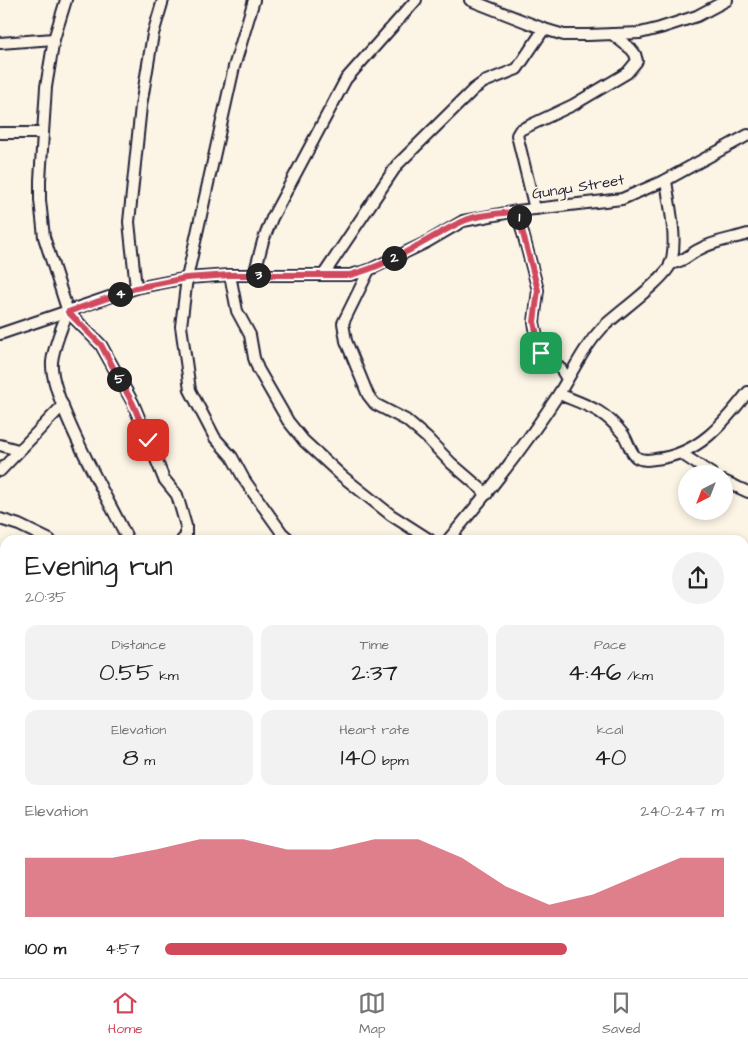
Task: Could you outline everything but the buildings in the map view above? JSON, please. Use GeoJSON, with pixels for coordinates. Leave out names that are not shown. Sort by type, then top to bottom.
{"type":"FeatureCollection","features":[{"type":"Feature","properties":{"kind":"street"},"geometry":{"type":"LineString","coordinates":[[66,0],[54,39],[46,87],[40,200],[44,237],[68,312],[101,345],[133,404],[164,479],[180,501],[186,532],[184,535]]}},
{"type":"Feature","properties":{"kind":"street"},"geometry":{"type":"LineString","coordinates":[[136,288],[129,222],[140,106],[153,34],[163,0]]}},
{"type":"Feature","properties":{"kind":"street"},"geometry":{"type":"LineString","coordinates":[[254,0],[234,67],[186,278],[182,326],[190,390],[215,438],[232,457],[245,481],[284,535]]}},
{"type":"Feature","properties":{"kind":"street"},"geometry":{"type":"LineString","coordinates":[[254,275],[263,240],[272,218],[346,79],[416,0]]}},
{"type":"Feature","properties":{"kind":"street"},"geometry":{"type":"LineString","coordinates":[[470,0],[544,29],[564,34],[640,33],[682,22],[727,0]]}},
{"type":"Feature","properties":{"kind":"street"},"geometry":{"type":"LineString","coordinates":[[324,274],[397,164],[474,89],[484,82],[517,69],[526,59],[544,29]]}},
{"type":"Feature","properties":{"kind":"street"},"geometry":{"type":"LineString","coordinates":[[535,209],[517,135],[520,130],[573,105],[626,73],[632,67],[637,61],[635,54],[612,34]]}},
{"type":"Feature","properties":{"kind":"street"},"geometry":{"type":"LineString","coordinates":[[0,42],[54,39]]}},
{"type":"Feature","properties":{"kind":"street"},"geometry":{"type":"LineString","coordinates":[[0,133],[43,134]]}},
{"type":"Feature","properties":{"kind":"street","name":"Gungu Street"},"geometry":{"type":"LineString","coordinates":[[0,334],[136,288],[186,278],[230,275],[350,275],[369,270],[427,242],[462,221],[517,211],[622,199],[666,180],[748,135]]}},
{"type":"Feature","properties":{"kind":"street"},"geometry":{"type":"LineString","coordinates":[[452,535],[487,494],[559,394],[578,358],[602,329],[661,276],[670,264],[673,241],[666,180]]}},
{"type":"Feature","properties":{"kind":"street"},"geometry":{"type":"LineString","coordinates":[[517,211],[538,290],[534,322],[539,350],[561,369],[567,380]]}},
{"type":"Feature","properties":{"kind":"street"},"geometry":{"type":"LineString","coordinates":[[670,264],[682,262],[698,250],[713,244],[748,234]]}},
{"type":"Feature","properties":{"kind":"street"},"geometry":{"type":"LineString","coordinates":[[369,270],[343,323],[346,341],[368,395],[375,404],[406,420],[487,494]]}},
{"type":"Feature","properties":{"kind":"street"},"geometry":{"type":"LineString","coordinates":[[230,275],[237,311],[250,335],[256,364],[288,421],[304,441],[342,476],[391,515],[422,535]]}},
{"type":"Feature","properties":{"kind":"street"},"geometry":{"type":"LineString","coordinates":[[68,312],[52,362],[56,387],[84,454],[125,535]]}},
{"type":"Feature","properties":{"kind":"street"},"geometry":{"type":"LineString","coordinates":[[559,394],[607,415],[625,437],[638,458],[643,460],[673,458],[682,454],[721,424],[748,392]]}},
{"type":"Feature","properties":{"kind":"street"},"geometry":{"type":"LineString","coordinates":[[0,471],[63,405]]}},
{"type":"Feature","properties":{"kind":"street"},"geometry":{"type":"LineString","coordinates":[[0,445],[18,450]]}},
{"type":"Feature","properties":{"kind":"street"},"geometry":{"type":"LineString","coordinates":[[682,454],[698,465]]}},
{"type":"Feature","properties":{"kind":"street"},"geometry":{"type":"LineString","coordinates":[[733,485],[748,492]]}},
{"type":"Feature","properties":{"kind":"street"},"geometry":{"type":"LineString","coordinates":[[0,519],[38,535]]}},
{"type":"Feature","properties":{"kind":"route"},"geometry":{"type":"LineString","coordinates":[[148,440],[133,404],[101,345],[68,312],[136,288],[186,278],[230,275],[350,275],[369,270],[427,242],[462,221],[517,211],[538,290],[534,322],[541,353]]}}]}
